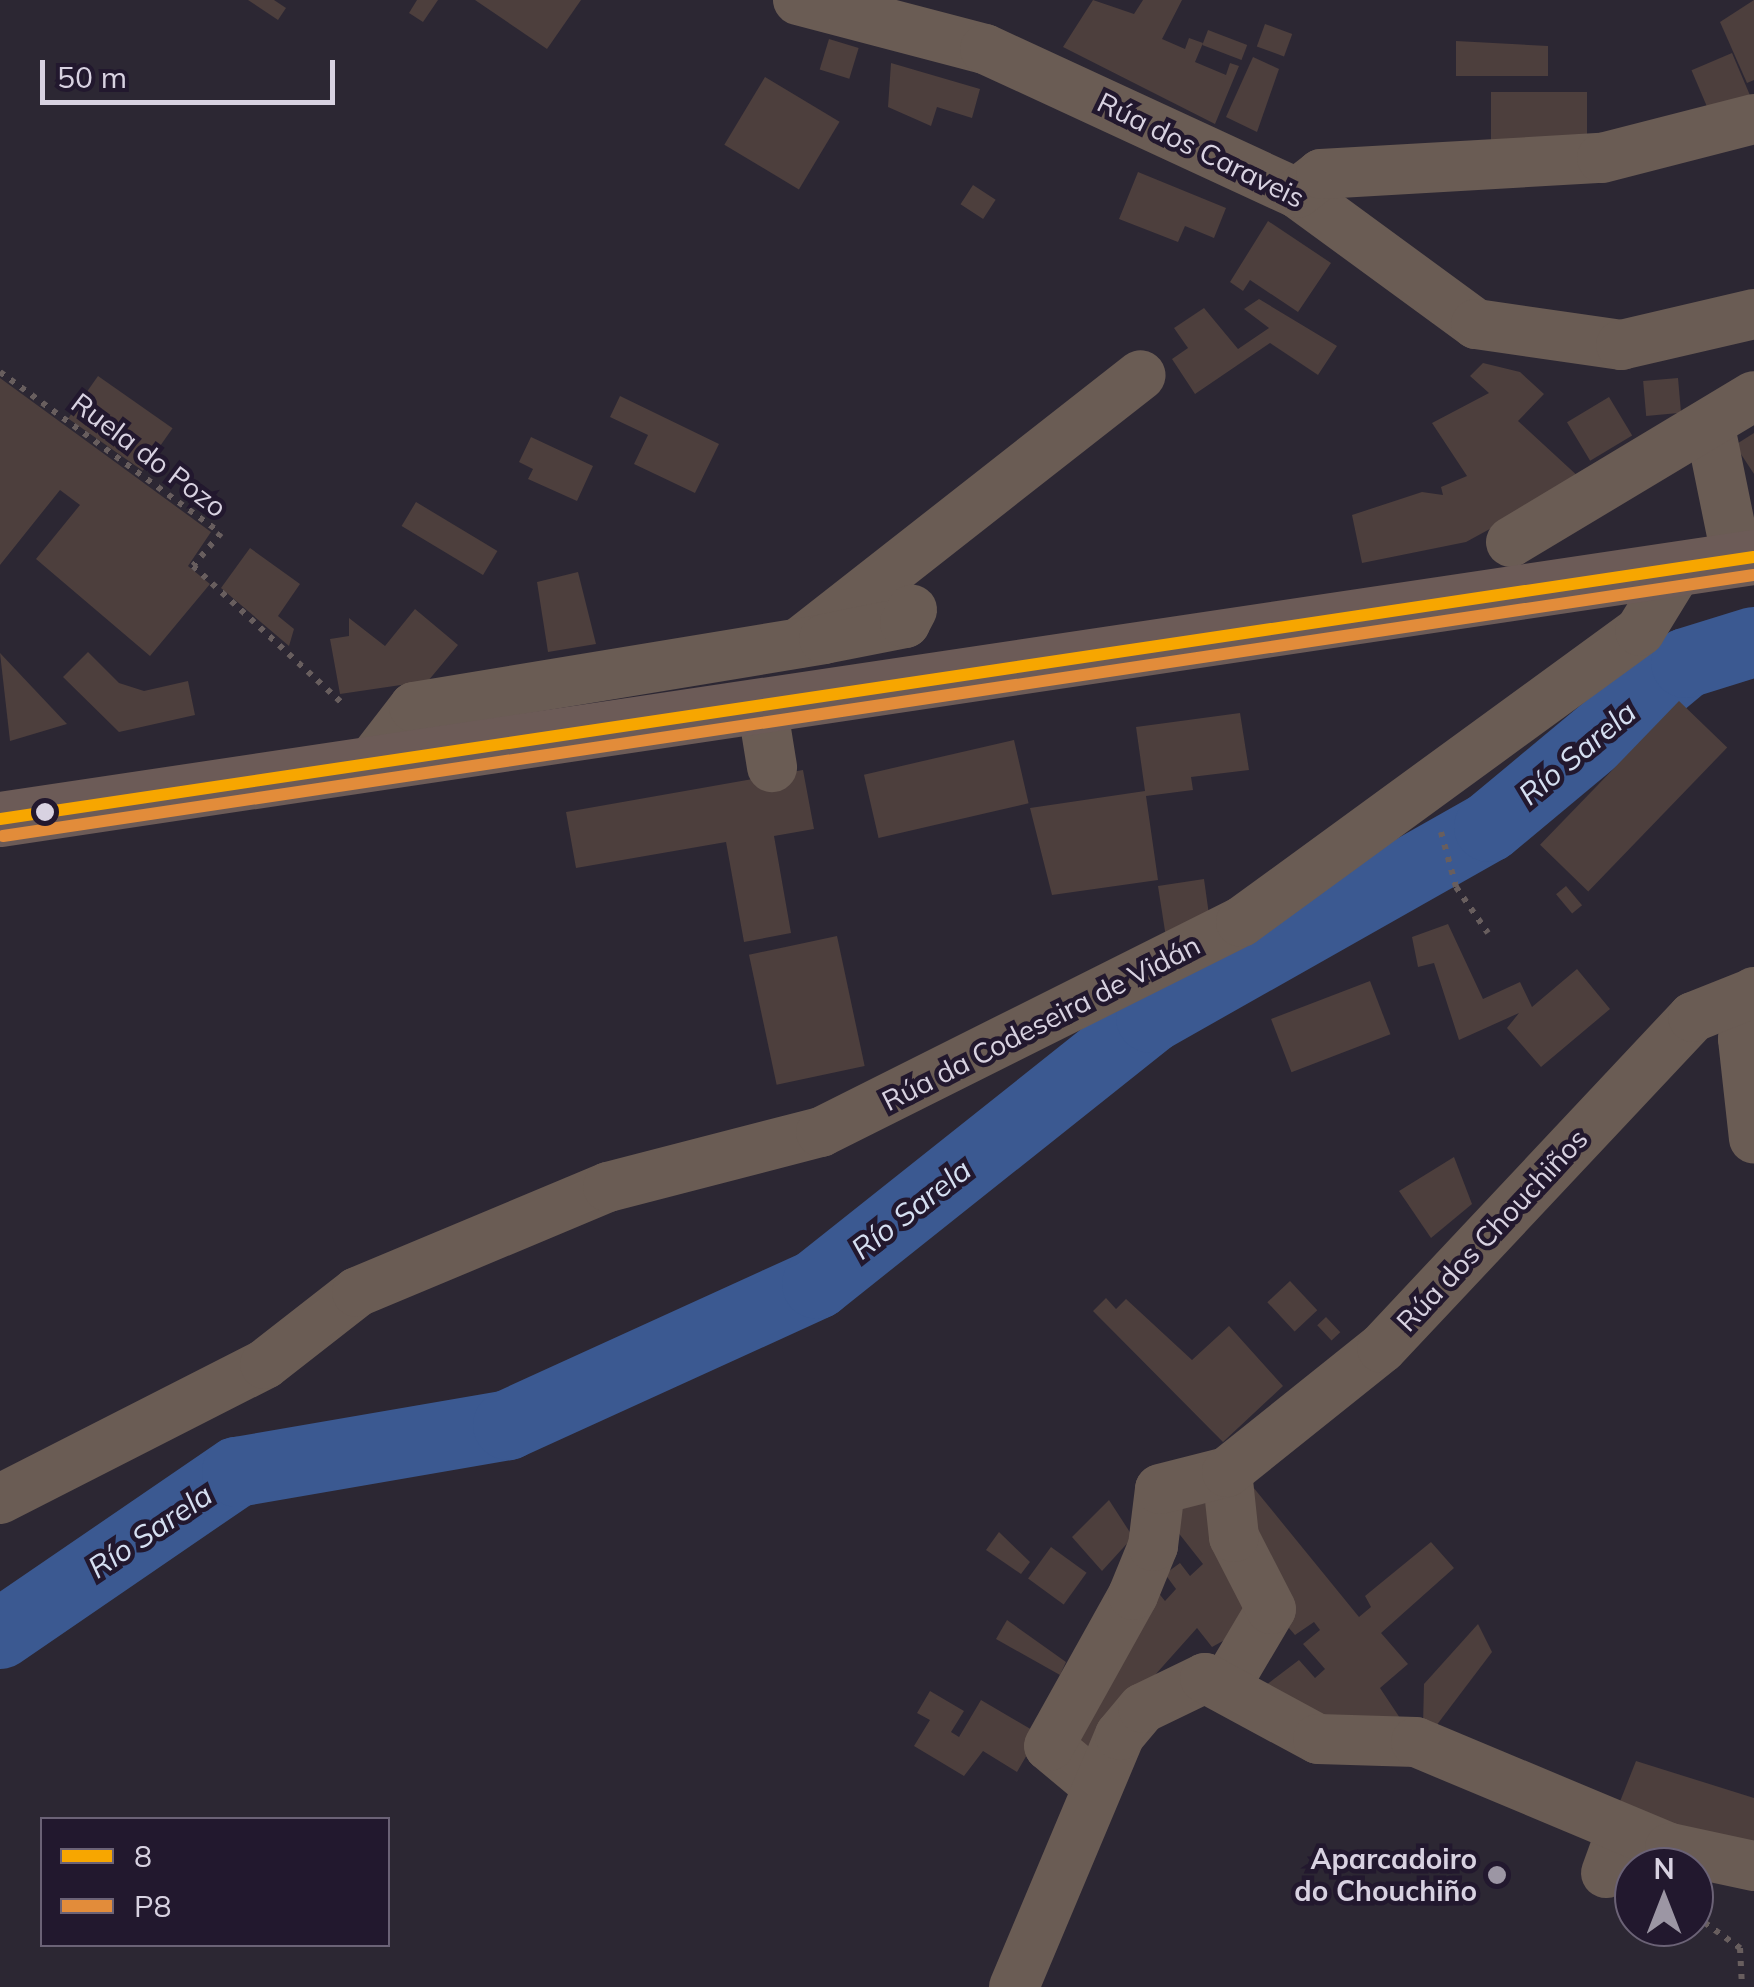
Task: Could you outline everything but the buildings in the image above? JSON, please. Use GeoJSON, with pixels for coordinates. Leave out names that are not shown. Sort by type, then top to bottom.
{"type":"FeatureCollection","features":[{"type":"Feature","properties":{"kind":"main road"},"geometry":{"type":"LineString","coordinates":[[0,819],[1745,559]]}},
{"type":"Feature","properties":{"kind":"street","name":"Rúa dos Caraveis"},"geometry":{"type":"LineString","coordinates":[[798,0],[985,49],[1297,193],[1476,324],[1621,345],[1754,314]]}},
{"type":"Feature","properties":{"kind":"street"},"geometry":{"type":"LineString","coordinates":[[1297,193],[1322,174],[1602,158],[1754,119]]}},
{"type":"Feature","properties":{"kind":"street"},"geometry":{"type":"LineString","coordinates":[[799,643],[1141,375]]}},
{"type":"Feature","properties":{"kind":"street"},"geometry":{"type":"LineString","coordinates":[[1511,542],[1710,427],[1754,396]]}},
{"type":"Feature","properties":{"kind":"street"},"geometry":{"type":"LineString","coordinates":[[1710,427],[1745,559]]}},
{"type":"Feature","properties":{"kind":"street","name":"Rúa da Codeseira de Vidán"},"geometry":{"type":"LineString","coordinates":[[0,1499],[265,1364],[358,1292],[608,1187],[821,1132],[1241,922],[1640,632],[1678,569]]}},
{"type":"Feature","properties":{"kind":"street"},"geometry":{"type":"LineString","coordinates":[[370,764],[414,708],[905,623],[912,610]]}},
{"type":"Feature","properties":{"kind":"street"},"geometry":{"type":"LineString","coordinates":[[762,706],[772,767]]}},
{"type":"Feature","properties":{"kind":"street"},"geometry":{"type":"LineString","coordinates":[[1754,992],[1743,1039],[1754,1138]]}},
{"type":"Feature","properties":{"kind":"street","name":"Rúa dos Chouchiños"},"geometry":{"type":"LineString","coordinates":[[1097,1786],[1056,1759],[1049,1746],[1056,1720],[1133,1596],[1153,1546],[1152,1498],[1169,1482],[1227,1472],[1382,1348],[1693,1016],[1754,992]]}},
{"type":"Feature","properties":{"kind":"street"},"geometry":{"type":"LineString","coordinates":[[1226,1684],[1271,1609],[1234,1536],[1227,1472]]}},
{"type":"Feature","properties":{"kind":"street"},"geometry":{"type":"LineString","coordinates":[[1014,1987],[1097,1786],[1143,1708],[1205,1678],[1226,1684],[1318,1739],[1416,1742],[1614,1851],[1719,1866],[1754,1866]]}},
{"type":"Feature","properties":{"kind":"path","name":"Ruela do Pozo"},"geometry":{"type":"LineString","coordinates":[[0,372],[221,532],[193,566],[344,705]]}},
{"type":"Feature","properties":{"kind":"path"},"geometry":{"type":"LineString","coordinates":[[1438,818],[1450,873],[1488,933]]}},
{"type":"Feature","properties":{"kind":"path"},"geometry":{"type":"LineString","coordinates":[[1714,1930],[1740,1948],[1742,1987]]}},
{"type":"Feature","properties":{"kind":"waterway","name":"Río Sarela"},"geometry":{"type":"LineString","coordinates":[[0,1634],[237,1472],[508,1425],[817,1284],[1151,1018],[1489,827],[1686,663],[1754,642]]}},
{"type":"Feature","properties":{"kind":"transit line","name":"8"},"geometry":{"type":"LineString","coordinates":[[0,819],[1754,557]]}},
{"type":"Feature","properties":{"kind":"transit line","name":"P8"},"geometry":{"type":"LineString","coordinates":[[3,836],[1754,575]]}},
{"type":"Feature","properties":{"kind":"place","name":"Aparcadoiro do Chouchiño"},"geometry":{"type":"Point","coordinates":[1497,1875]}}]}
